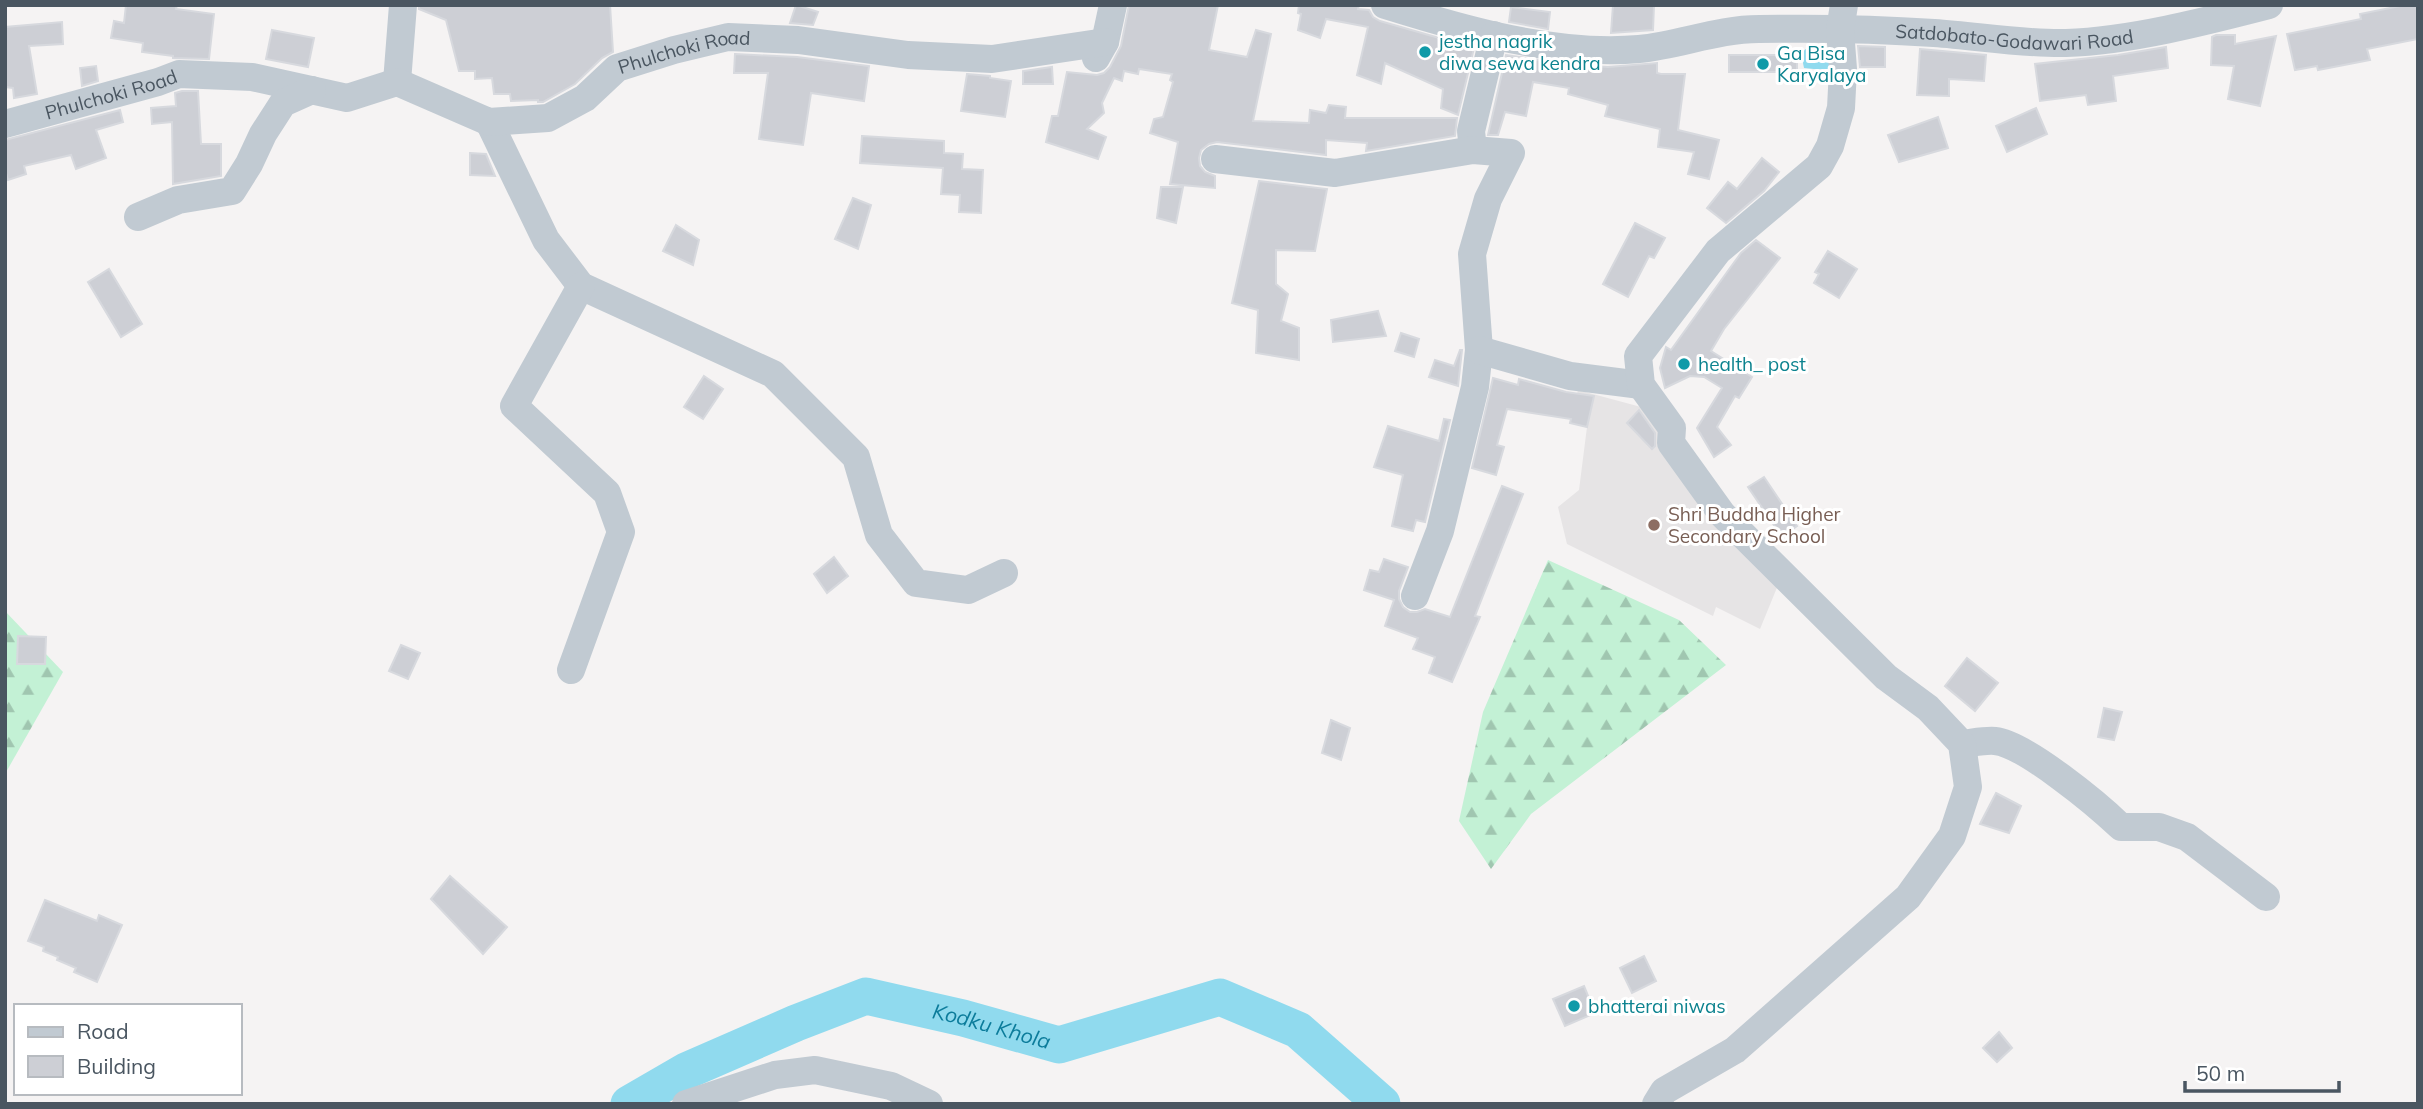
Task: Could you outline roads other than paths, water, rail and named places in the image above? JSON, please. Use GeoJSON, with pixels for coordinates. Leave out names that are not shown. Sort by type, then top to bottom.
{"type":"FeatureCollection","features":[{"type":"Feature","properties":{"kind":"street"},"geometry":{"type":"LineString","coordinates":[[397,82],[403,5]]}},
{"type":"Feature","properties":{"kind":"street","name":"Phulchoki Road"},"geometry":{"type":"LineString","coordinates":[[5,124],[179,74],[252,77],[346,97],[397,82],[489,122],[548,118],[584,99],[617,68],[728,37],[798,40],[908,55],[992,59],[1099,53],[1113,5]]}},
{"type":"Feature","properties":{"kind":"street","name":"Satdobato-Godawari Road"},"geometry":{"type":"LineString","coordinates":[[1385,5],[1494,36],[1559,46],[1626,49],[1681,43],[1705,35],[1842,18],[1932,33],[2065,43],[2116,39],[2269,5]]}},
{"type":"Feature","properties":{"kind":"street"},"geometry":{"type":"LineString","coordinates":[[1656,1104],[1664,1091],[1734,1050],[1908,897],[1952,836],[1968,787],[1962,744],[1928,708],[1886,677],[1722,514],[1671,443],[1672,428],[1641,385],[1638,356],[1718,251],[1819,166],[1830,146],[1841,108],[1842,18]]}},
{"type":"Feature","properties":{"kind":"street"},"geometry":{"type":"LineString","coordinates":[[1473,150],[1471,131],[1494,36]]}},
{"type":"Feature","properties":{"kind":"street"},"geometry":{"type":"LineString","coordinates":[[138,217],[177,200],[232,191],[263,134],[284,103],[312,90]]}},
{"type":"Feature","properties":{"kind":"street"},"geometry":{"type":"LineString","coordinates":[[489,122],[546,240],[581,286],[773,374],[856,457],[879,535],[916,583],[968,590],[1004,573]]}},
{"type":"Feature","properties":{"kind":"street"},"geometry":{"type":"LineString","coordinates":[[1216,159],[1335,173],[1473,150],[1511,153],[1488,199],[1472,254],[1479,349],[1475,387],[1440,531],[1415,596]]}},
{"type":"Feature","properties":{"kind":"street"},"geometry":{"type":"LineString","coordinates":[[571,670],[621,532],[607,494],[514,406],[581,286]]}},
{"type":"Feature","properties":{"kind":"street"},"geometry":{"type":"LineString","coordinates":[[1479,349],[1570,376],[1641,385]]}},
{"type":"Feature","properties":{"kind":"street"},"geometry":{"type":"LineString","coordinates":[[1962,744],[1995,741],[2017,750],[2056,773],[2098,805],[2121,827],[2159,827],[2187,837],[2266,897]]}},
{"type":"Feature","properties":{"kind":"street"},"geometry":{"type":"LineString","coordinates":[[686,1104],[775,1075],[815,1070],[891,1086],[929,1104]]}},
{"type":"Feature","properties":{"kind":"water"},"geometry":{"type":"Polygon","coordinates":[[[1807,48],[1831,50],[1833,71],[1804,68],[1801,53],[1807,48]]]}},
{"type":"Feature","properties":{"kind":"waterway","name":"Kodku Khola"},"geometry":{"type":"LineString","coordinates":[[629,1104],[686,1071],[866,996],[963,1018],[1059,1045],[1220,997],[1298,1030],[1382,1104]]}},
{"type":"Feature","properties":{"kind":"place","name":"jestha nagrik diwa sewa kendra"},"geometry":{"type":"Point","coordinates":[1425,52]}},
{"type":"Feature","properties":{"kind":"place","name":"Ga Bisa Karyalaya"},"geometry":{"type":"Point","coordinates":[1763,64]}},
{"type":"Feature","properties":{"kind":"place","name":"health_ post"},"geometry":{"type":"Point","coordinates":[1684,364]}},
{"type":"Feature","properties":{"kind":"place","name":"Shri Buddha Higher Secondary School"},"geometry":{"type":"Point","coordinates":[1654,525]}},
{"type":"Feature","properties":{"kind":"place","name":"bhatterai niwas"},"geometry":{"type":"Point","coordinates":[1574,1006]}}]}
